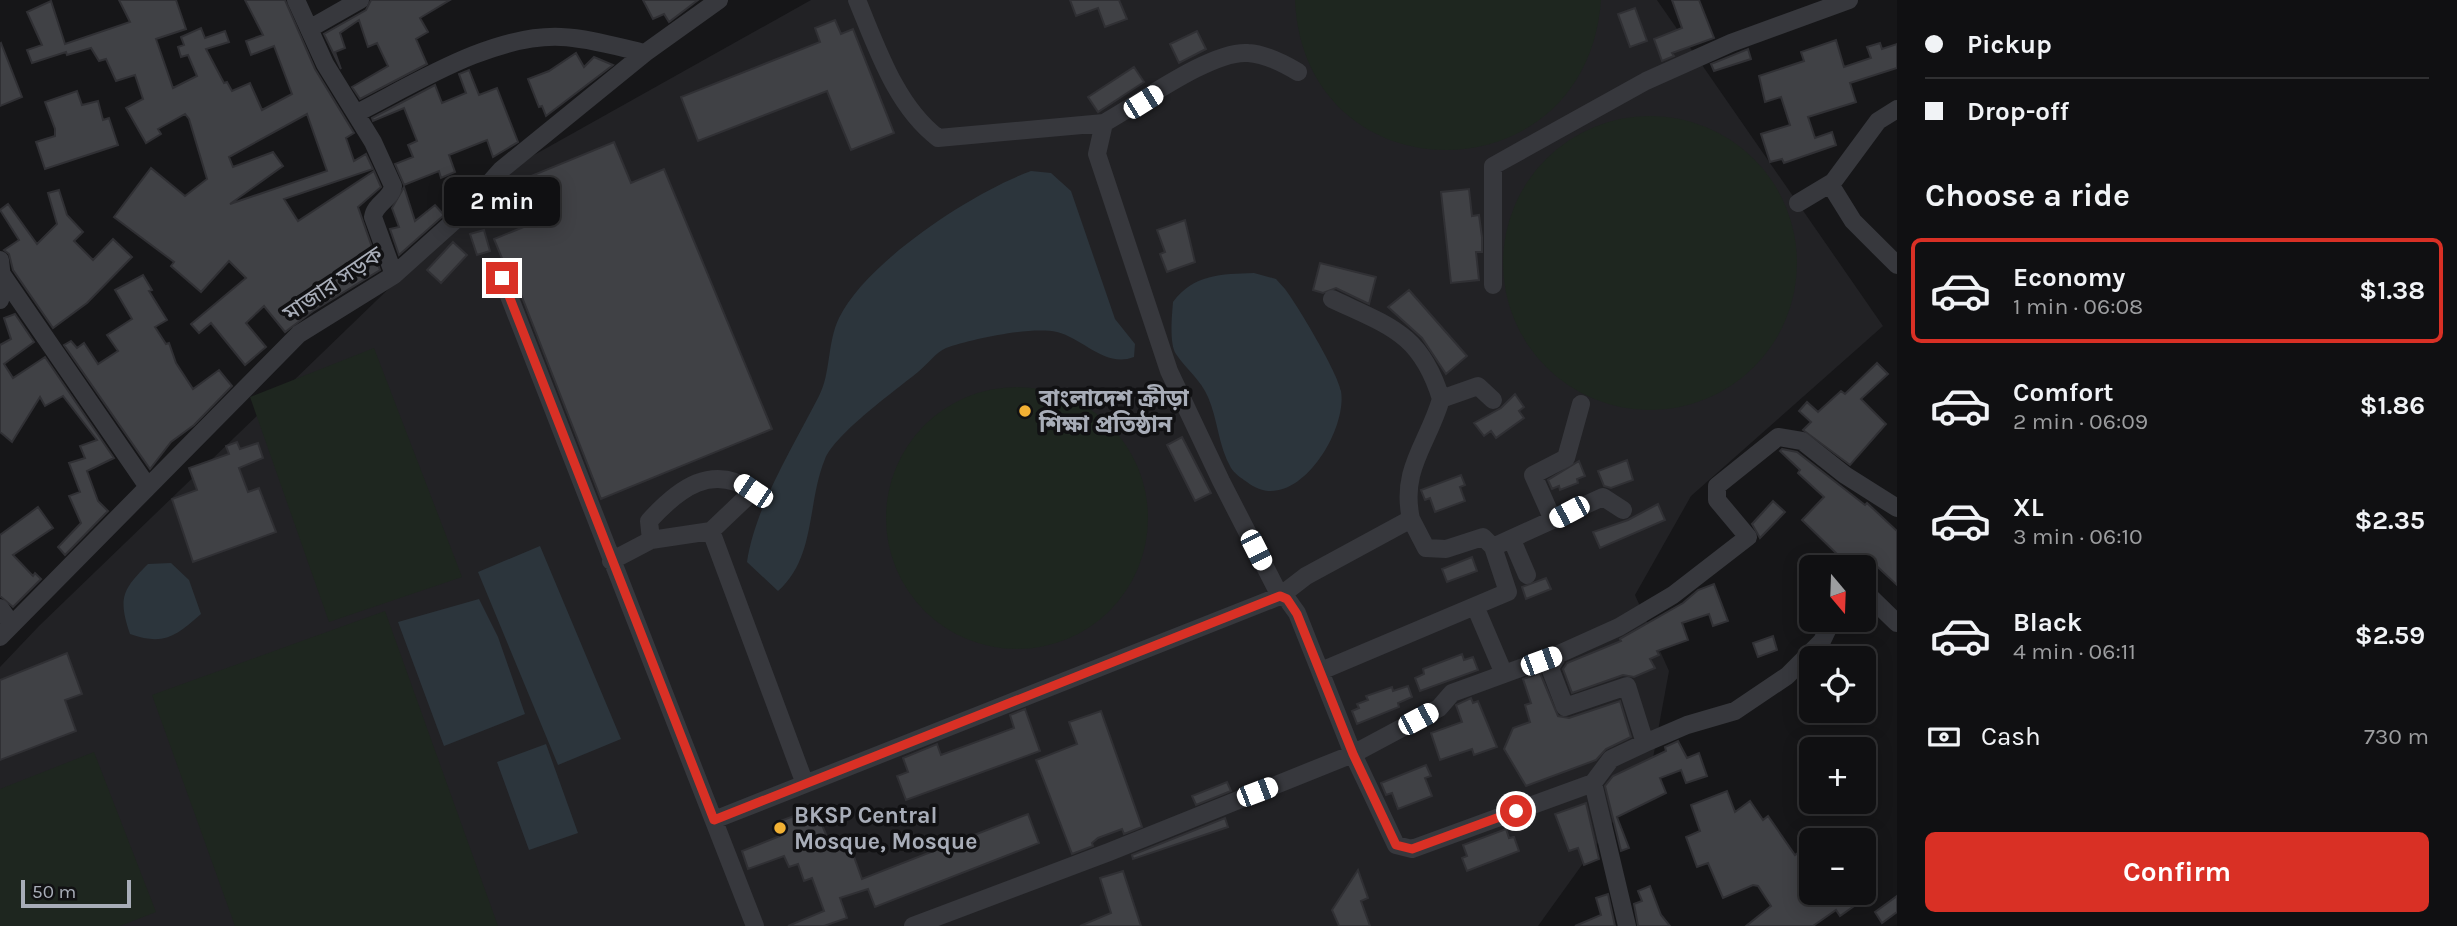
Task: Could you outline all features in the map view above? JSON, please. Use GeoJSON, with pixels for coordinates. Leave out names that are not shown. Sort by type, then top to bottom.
{"type":"FeatureCollection","features":[{"type":"Feature","properties":{"kind":"street"},"geometry":{"type":"LineString","coordinates":[[296,0],[330,72],[357,113],[393,186],[391,194],[376,208],[373,217],[394,275]]}},
{"type":"Feature","properties":{"kind":"street"},"geometry":{"type":"LineString","coordinates":[[309,29],[360,0]]}},
{"type":"Feature","properties":{"kind":"street","name":"মাজার সড়ক"},"geometry":{"type":"LineString","coordinates":[[6,631],[299,334],[394,275],[462,215],[500,170],[645,53],[719,0]]}},
{"type":"Feature","properties":{"kind":"street"},"geometry":{"type":"LineString","coordinates":[[857,0],[880,56],[917,122],[937,138],[1104,122],[1206,62],[1247,53],[1282,62],[1298,72]]}},
{"type":"Feature","properties":{"kind":"street"},"geometry":{"type":"LineString","coordinates":[[1493,285],[1493,166],[1646,81],[1731,43],[1849,0]]}},
{"type":"Feature","properties":{"kind":"street"},"geometry":{"type":"LineString","coordinates":[[357,113],[458,63],[535,37],[562,37],[645,53]]}},
{"type":"Feature","properties":{"kind":"street"},"geometry":{"type":"LineString","coordinates":[[1798,203],[1830,184],[1878,121],[1897,109]]}},
{"type":"Feature","properties":{"kind":"street"},"geometry":{"type":"LineString","coordinates":[[1104,122],[1097,154],[1169,371],[1280,596],[1287,599],[1297,614],[1353,754],[1396,845],[1412,849],[1593,783],[1611,759],[1687,725],[1735,711],[1787,677],[1822,641],[1826,632]]}},
{"type":"Feature","properties":{"kind":"street"},"geometry":{"type":"LineString","coordinates":[[1830,184],[1853,221],[1897,265]]}},
{"type":"Feature","properties":{"kind":"street"},"geometry":{"type":"LineString","coordinates":[[0,300],[1,266]]}},
{"type":"Feature","properties":{"kind":"street"},"geometry":{"type":"LineString","coordinates":[[1,266],[148,487]]}},
{"type":"Feature","properties":{"kind":"street"},"geometry":{"type":"LineString","coordinates":[[502,278],[755,926]]}},
{"type":"Feature","properties":{"kind":"street"},"geometry":{"type":"LineString","coordinates":[[1321,671],[1508,592],[1493,547],[1483,537],[1446,549],[1426,548],[1411,519],[1407,499],[1411,469],[1441,399],[1435,379],[1416,347],[1397,329],[1332,299]]}},
{"type":"Feature","properties":{"kind":"street"},"geometry":{"type":"LineString","coordinates":[[1441,399],[1478,386],[1493,400]]}},
{"type":"Feature","properties":{"kind":"street"},"geometry":{"type":"LineString","coordinates":[[1553,520],[1533,475],[1566,458],[1581,404]]}},
{"type":"Feature","properties":{"kind":"street"},"geometry":{"type":"LineString","coordinates":[[913,926],[958,918],[1353,754],[1440,708],[1452,693],[1559,654],[1619,627],[1672,595],[1748,537],[1717,500],[1717,486],[1778,437],[1802,440],[1846,475],[1897,508]]}},
{"type":"Feature","properties":{"kind":"street"},"geometry":{"type":"LineString","coordinates":[[611,561],[651,540],[711,531],[753,491],[736,479],[715,477],[685,488],[649,521],[651,540]]}},
{"type":"Feature","properties":{"kind":"street"},"geometry":{"type":"LineString","coordinates":[[1493,547],[1604,497],[1623,510]]}},
{"type":"Feature","properties":{"kind":"street"},"geometry":{"type":"LineString","coordinates":[[714,820],[1280,596],[1306,576],[1411,519]]}},
{"type":"Feature","properties":{"kind":"street"},"geometry":{"type":"LineString","coordinates":[[711,531],[805,784]]}},
{"type":"Feature","properties":{"kind":"street"},"geometry":{"type":"LineString","coordinates":[[1512,540],[1527,575]]}},
{"type":"Feature","properties":{"kind":"street"},"geometry":{"type":"LineString","coordinates":[[1876,603],[1897,623]]}},
{"type":"Feature","properties":{"kind":"street"},"geometry":{"type":"LineString","coordinates":[[1475,606],[1504,674]]}},
{"type":"Feature","properties":{"kind":"street"},"geometry":{"type":"LineString","coordinates":[[0,608],[6,631]]}},
{"type":"Feature","properties":{"kind":"street"},"geometry":{"type":"LineString","coordinates":[[1559,654],[1550,668],[1565,707],[1627,686],[1644,743]]}},
{"type":"Feature","properties":{"kind":"street"},"geometry":{"type":"LineString","coordinates":[[1593,783],[1627,926]]}},
{"type":"Feature","properties":{"kind":"shaded area","name":"বাংলাদেশ ক্রীড়া শিক্ষা প্রতিষ্ঠান"},"geometry":{"type":"Polygon","coordinates":[[[811,0],[1657,0],[1883,326],[1691,496],[1635,595],[1669,671],[1651,769],[1538,926],[0,926],[0,667],[39,626],[518,164],[811,0]]]}},
{"type":"Feature","properties":{"kind":"shaded area"},"geometry":{"type":"Polygon","coordinates":[[[1295,0],[1601,0],[1584,66],[1549,113],[1500,141],[1446,150],[1392,141],[1345,113],[1310,66],[1295,0]]]}},
{"type":"Feature","properties":{"kind":"shaded area"},"geometry":{"type":"Polygon","coordinates":[[[1650,116],[1679,119],[1706,127],[1732,141],[1754,159],[1772,181],[1786,207],[1794,234],[1797,263],[1794,292],[1786,319],[1772,345],[1754,367],[1732,385],[1706,399],[1679,407],[1650,410],[1621,407],[1594,399],[1568,385],[1546,367],[1528,345],[1514,319],[1506,292],[1503,263],[1506,234],[1514,207],[1528,181],[1546,159],[1568,141],[1594,127],[1621,119],[1650,116]]]}},
{"type":"Feature","properties":{"kind":"shaded area"},"geometry":{"type":"Polygon","coordinates":[[[1031,171],[1051,173],[1071,191],[1115,319],[1135,344],[1134,357],[1114,359],[1067,336],[1046,331],[1001,334],[942,350],[853,425],[831,449],[819,476],[805,546],[790,578],[778,591],[747,562],[751,541],[776,477],[823,387],[832,338],[839,318],[853,296],[873,274],[924,231],[980,195],[1031,171]]]}},
{"type":"Feature","properties":{"kind":"shaded area"},"geometry":{"type":"Polygon","coordinates":[[[1254,273],[1276,279],[1285,289],[1308,324],[1341,391],[1341,408],[1336,428],[1326,448],[1314,466],[1299,481],[1282,489],[1265,490],[1247,482],[1232,470],[1223,450],[1208,397],[1176,354],[1172,343],[1173,302],[1181,293],[1209,277],[1254,273]]]}},
{"type":"Feature","properties":{"kind":"shaded area"},"geometry":{"type":"Polygon","coordinates":[[[374,348],[462,577],[329,622],[250,397],[374,348]]]}},
{"type":"Feature","properties":{"kind":"shaded area"},"geometry":{"type":"Polygon","coordinates":[[[1004,387],[1030,387],[1055,392],[1079,402],[1110,425],[1133,456],[1143,480],[1148,518],[1143,556],[1133,580],[1110,611],[1079,634],[1055,644],[1030,649],[1004,649],[979,644],[955,634],[924,611],[901,580],[891,556],[886,531],[886,505],[891,480],[901,456],[924,425],[955,402],[979,392],[1004,387]]]}},
{"type":"Feature","properties":{"kind":"shaded area"},"geometry":{"type":"Polygon","coordinates":[[[540,546],[621,739],[558,765],[478,572],[540,546]]]}},
{"type":"Feature","properties":{"kind":"shaded area"},"geometry":{"type":"Polygon","coordinates":[[[171,563],[189,580],[201,614],[169,637],[152,639],[130,634],[124,612],[128,588],[148,564],[171,563]]]}},
{"type":"Feature","properties":{"kind":"shaded area"},"geometry":{"type":"Polygon","coordinates":[[[479,599],[498,637],[525,714],[444,746],[398,622],[479,599]]]}},
{"type":"Feature","properties":{"kind":"shaded area"},"geometry":{"type":"Polygon","coordinates":[[[385,611],[498,926],[235,926],[152,695],[385,611]]]}},
{"type":"Feature","properties":{"kind":"shaded area"},"geometry":{"type":"Polygon","coordinates":[[[546,744],[578,833],[529,850],[497,762],[546,744]]]}},
{"type":"Feature","properties":{"kind":"shaded area"},"geometry":{"type":"Polygon","coordinates":[[[94,752],[156,912],[120,926],[0,926],[0,789],[94,752]]]}},
{"type":"Feature","properties":{"kind":"building"},"geometry":{"type":"Polygon","coordinates":[[[119,0],[176,0],[186,29],[156,39],[173,88],[197,76],[188,55],[181,57],[178,47],[184,45],[181,37],[201,28],[205,38],[225,31],[229,42],[206,49],[224,83],[227,82],[232,91],[250,83],[262,110],[292,94],[274,46],[251,55],[246,41],[263,35],[245,0],[285,0],[315,69],[354,133],[346,138],[354,161],[366,154],[373,169],[284,199],[298,221],[374,171],[381,187],[358,207],[380,270],[313,311],[285,332],[264,306],[246,323],[266,347],[245,365],[211,323],[199,333],[191,324],[246,278],[229,261],[201,292],[171,266],[174,262],[114,217],[151,168],[185,196],[207,179],[189,119],[185,114],[158,129],[161,134],[146,143],[126,108],[143,99],[135,75],[116,81],[106,59],[99,61],[91,48],[67,55],[66,52],[32,63],[27,50],[42,45],[27,12],[51,1],[65,44],[130,22],[119,0]],[[307,114],[229,157],[233,167],[273,152],[283,166],[230,204],[327,171],[307,114]]]}},
{"type":"Feature","properties":{"kind":"building"},"geometry":{"type":"Polygon","coordinates":[[[371,0],[450,0],[420,18],[428,32],[416,39],[427,64],[360,99],[352,87],[388,66],[377,43],[368,47],[359,20],[340,33],[345,48],[335,52],[341,69],[324,34],[366,10],[371,0]]]}},
{"type":"Feature","properties":{"kind":"building"},"geometry":{"type":"Polygon","coordinates":[[[643,0],[698,0],[669,22],[664,14],[653,19],[643,0]]]}},
{"type":"Feature","properties":{"kind":"building"},"geometry":{"type":"Polygon","coordinates":[[[1070,0],[1119,0],[1127,19],[1105,27],[1098,8],[1076,16],[1070,0]]]}},
{"type":"Feature","properties":{"kind":"building"},"geometry":{"type":"Polygon","coordinates":[[[1672,0],[1699,0],[1714,38],[1672,53],[1674,56],[1662,61],[1654,39],[1682,28],[1672,0]]]}},
{"type":"Feature","properties":{"kind":"building"},"geometry":{"type":"Polygon","coordinates":[[[1635,8],[1647,41],[1630,47],[1618,14],[1635,8]]]}},
{"type":"Feature","properties":{"kind":"building"},"geometry":{"type":"Polygon","coordinates":[[[835,20],[841,34],[853,29],[894,133],[851,150],[827,91],[698,141],[681,97],[820,42],[815,28],[835,20]]]}},
{"type":"Feature","properties":{"kind":"building"},"geometry":{"type":"Polygon","coordinates":[[[1197,31],[1206,49],[1179,63],[1170,44],[1197,31]]]}},
{"type":"Feature","properties":{"kind":"building"},"geometry":{"type":"Polygon","coordinates":[[[1836,40],[1844,67],[1871,58],[1867,47],[1880,43],[1882,49],[1897,44],[1897,68],[1850,83],[1856,102],[1808,117],[1815,138],[1832,132],[1836,145],[1784,163],[1782,159],[1770,162],[1761,134],[1790,125],[1781,97],[1765,102],[1759,76],[1804,61],[1801,52],[1836,40]]]}},
{"type":"Feature","properties":{"kind":"building"},"geometry":{"type":"Polygon","coordinates":[[[0,44],[22,97],[0,106],[0,44]]]}},
{"type":"Feature","properties":{"kind":"building"},"geometry":{"type":"Polygon","coordinates":[[[1748,49],[1751,59],[1714,71],[1711,64],[1748,49]]]}},
{"type":"Feature","properties":{"kind":"building"},"geometry":{"type":"Polygon","coordinates":[[[576,53],[584,67],[594,57],[613,65],[546,116],[542,106],[539,107],[528,79],[549,71],[576,53]]]}},
{"type":"Feature","properties":{"kind":"building"},"geometry":{"type":"Polygon","coordinates":[[[1134,67],[1144,82],[1098,112],[1088,97],[1134,67]]]}},
{"type":"Feature","properties":{"kind":"building"},"geometry":{"type":"Polygon","coordinates":[[[469,70],[479,95],[497,88],[518,142],[493,157],[487,140],[449,155],[455,172],[441,178],[439,171],[404,185],[395,164],[413,157],[408,145],[417,141],[404,108],[373,121],[372,118],[435,85],[442,103],[466,93],[459,74],[469,70]]]}},
{"type":"Feature","properties":{"kind":"building"},"geometry":{"type":"Polygon","coordinates":[[[77,91],[82,105],[98,101],[103,120],[109,118],[118,145],[45,169],[36,142],[55,136],[55,129],[45,102],[77,91]]]}},
{"type":"Feature","properties":{"kind":"building"},"geometry":{"type":"Polygon","coordinates":[[[614,142],[631,183],[664,169],[772,429],[601,499],[513,274],[506,268],[494,239],[536,222],[519,181],[614,142]]]}},
{"type":"Feature","properties":{"kind":"building"},"geometry":{"type":"Polygon","coordinates":[[[404,187],[415,221],[435,205],[444,215],[399,255],[390,229],[399,227],[392,208],[404,187]]]}},
{"type":"Feature","properties":{"kind":"building"},"geometry":{"type":"Polygon","coordinates":[[[1469,189],[1472,216],[1479,215],[1482,237],[1482,252],[1476,252],[1479,280],[1451,283],[1441,192],[1469,189]]]}},
{"type":"Feature","properties":{"kind":"building"},"geometry":{"type":"Polygon","coordinates":[[[59,190],[67,215],[83,232],[74,241],[93,260],[113,239],[132,257],[87,303],[53,328],[13,270],[9,254],[4,250],[19,240],[0,210],[8,204],[37,244],[57,224],[48,193],[59,190]]]}},
{"type":"Feature","properties":{"kind":"building"},"geometry":{"type":"Polygon","coordinates":[[[1185,220],[1195,262],[1167,272],[1160,254],[1165,252],[1157,230],[1185,220]]]}},
{"type":"Feature","properties":{"kind":"building"},"geometry":{"type":"Polygon","coordinates":[[[484,230],[490,251],[477,255],[470,234],[484,230]]]}},
{"type":"Feature","properties":{"kind":"building"},"geometry":{"type":"Polygon","coordinates":[[[453,242],[467,255],[441,283],[427,270],[453,242]]]}},
{"type":"Feature","properties":{"kind":"building"},"geometry":{"type":"Polygon","coordinates":[[[1320,263],[1376,277],[1369,304],[1336,288],[1323,293],[1313,290],[1320,263]]]}},
{"type":"Feature","properties":{"kind":"building"},"geometry":{"type":"Polygon","coordinates":[[[143,275],[152,290],[149,291],[167,320],[155,327],[166,344],[169,343],[176,363],[193,389],[219,370],[232,386],[194,425],[171,442],[150,469],[64,345],[71,341],[77,348],[84,343],[98,364],[118,351],[107,335],[132,319],[115,290],[143,275]]]}},
{"type":"Feature","properties":{"kind":"building"},"geometry":{"type":"Polygon","coordinates":[[[1409,290],[1467,356],[1446,374],[1422,338],[1388,307],[1409,290]]]}},
{"type":"Feature","properties":{"kind":"building"},"geometry":{"type":"Polygon","coordinates":[[[15,314],[34,342],[4,364],[13,378],[45,357],[114,458],[87,471],[98,501],[108,511],[65,555],[58,547],[81,523],[69,496],[80,492],[69,463],[85,458],[80,446],[97,440],[63,396],[45,406],[40,397],[12,442],[0,432],[0,345],[11,339],[4,318],[15,314]]]}},
{"type":"Feature","properties":{"kind":"building"},"geometry":{"type":"Polygon","coordinates":[[[1877,363],[1888,374],[1861,399],[1886,424],[1850,465],[1803,430],[1811,422],[1799,411],[1807,402],[1818,412],[1841,391],[1845,394],[1877,363]]]}},
{"type":"Feature","properties":{"kind":"building"},"geometry":{"type":"Polygon","coordinates":[[[1515,394],[1524,407],[1519,411],[1524,418],[1496,438],[1491,431],[1484,436],[1474,423],[1501,408],[1515,394]]]}},
{"type":"Feature","properties":{"kind":"building"},"geometry":{"type":"Polygon","coordinates":[[[1182,437],[1211,493],[1195,501],[1167,445],[1182,437]]]}},
{"type":"Feature","properties":{"kind":"building"},"geometry":{"type":"Polygon","coordinates":[[[237,442],[240,449],[258,443],[263,458],[239,468],[248,492],[259,488],[276,532],[193,562],[172,499],[197,490],[189,468],[229,454],[226,446],[237,442]]]}},
{"type":"Feature","properties":{"kind":"building"},"geometry":{"type":"Polygon","coordinates":[[[1782,449],[1797,452],[1865,505],[1867,503],[1897,531],[1897,585],[1876,566],[1876,555],[1836,555],[1802,520],[1824,497],[1798,473],[1800,470],[1780,451],[1782,449]]]}},
{"type":"Feature","properties":{"kind":"building"},"geometry":{"type":"Polygon","coordinates":[[[1627,460],[1633,480],[1611,488],[1604,486],[1598,471],[1627,460]]]}},
{"type":"Feature","properties":{"kind":"building"},"geometry":{"type":"Polygon","coordinates":[[[1579,461],[1585,476],[1577,479],[1578,483],[1560,490],[1559,486],[1552,489],[1548,480],[1579,461]]]}},
{"type":"Feature","properties":{"kind":"building"},"geometry":{"type":"Polygon","coordinates":[[[1461,475],[1465,485],[1460,487],[1465,501],[1435,512],[1430,498],[1425,500],[1421,490],[1461,475]]]}},
{"type":"Feature","properties":{"kind":"building"},"geometry":{"type":"Polygon","coordinates":[[[1773,501],[1785,512],[1760,538],[1752,524],[1773,501]]]}},
{"type":"Feature","properties":{"kind":"building"},"geometry":{"type":"Polygon","coordinates":[[[1658,504],[1665,520],[1600,548],[1593,532],[1628,520],[1658,504]]]}},
{"type":"Feature","properties":{"kind":"building"},"geometry":{"type":"Polygon","coordinates":[[[38,507],[53,528],[13,555],[33,576],[35,573],[41,579],[13,607],[0,596],[0,535],[38,507]]]}},
{"type":"Feature","properties":{"kind":"building"},"geometry":{"type":"Polygon","coordinates":[[[1472,557],[1477,571],[1447,582],[1442,569],[1472,557]]]}},
{"type":"Feature","properties":{"kind":"building"},"geometry":{"type":"Polygon","coordinates":[[[1546,578],[1551,589],[1526,599],[1522,587],[1546,578]]]}},
{"type":"Feature","properties":{"kind":"building"},"geometry":{"type":"Polygon","coordinates":[[[1714,584],[1728,621],[1713,626],[1709,614],[1682,623],[1688,640],[1657,651],[1659,655],[1650,659],[1655,668],[1634,677],[1623,675],[1572,693],[1563,669],[1567,663],[1621,641],[1620,639],[1683,603],[1698,590],[1714,584]]]}},
{"type":"Feature","properties":{"kind":"building"},"geometry":{"type":"Polygon","coordinates":[[[1773,636],[1777,650],[1758,657],[1753,643],[1773,636]]]}},
{"type":"Feature","properties":{"kind":"building"},"geometry":{"type":"Polygon","coordinates":[[[67,653],[82,694],[65,700],[76,731],[0,760],[0,680],[67,653]]]}},
{"type":"Feature","properties":{"kind":"building"},"geometry":{"type":"Polygon","coordinates":[[[1462,654],[1464,660],[1473,657],[1478,670],[1420,691],[1415,678],[1424,674],[1423,669],[1462,654]]]}},
{"type":"Feature","properties":{"kind":"building"},"geometry":{"type":"Polygon","coordinates":[[[1540,673],[1558,716],[1569,718],[1620,701],[1631,737],[1606,749],[1596,760],[1526,786],[1504,749],[1513,728],[1530,722],[1525,705],[1531,703],[1523,679],[1540,673]]]}},
{"type":"Feature","properties":{"kind":"building"},"geometry":{"type":"Polygon","coordinates":[[[1408,686],[1412,697],[1398,703],[1399,707],[1357,724],[1352,711],[1359,708],[1357,704],[1368,700],[1366,696],[1392,687],[1393,691],[1408,686]]]}},
{"type":"Feature","properties":{"kind":"building"},"geometry":{"type":"Polygon","coordinates":[[[1471,698],[1473,703],[1478,701],[1497,747],[1474,755],[1472,749],[1440,760],[1431,733],[1462,722],[1456,705],[1471,698]]]}},
{"type":"Feature","properties":{"kind":"building"},"geometry":{"type":"Polygon","coordinates":[[[1025,709],[1040,751],[906,800],[897,776],[908,772],[903,758],[937,744],[941,755],[1014,728],[1010,715],[1025,709]]]}},
{"type":"Feature","properties":{"kind":"building"},"geometry":{"type":"Polygon","coordinates":[[[1101,711],[1142,827],[1124,834],[1122,829],[1098,838],[1092,843],[1093,846],[1072,854],[1036,760],[1077,744],[1069,722],[1101,711]]]}},
{"type":"Feature","properties":{"kind":"building"},"geometry":{"type":"Polygon","coordinates":[[[1678,741],[1687,758],[1699,753],[1707,776],[1686,783],[1681,770],[1660,778],[1666,793],[1617,817],[1629,848],[1621,851],[1605,786],[1613,776],[1666,751],[1665,747],[1678,741]]]}},
{"type":"Feature","properties":{"kind":"building"},"geometry":{"type":"Polygon","coordinates":[[[1426,765],[1431,776],[1425,778],[1432,796],[1398,809],[1392,793],[1386,795],[1381,783],[1426,765]]]}},
{"type":"Feature","properties":{"kind":"building"},"geometry":{"type":"Polygon","coordinates":[[[1227,782],[1231,791],[1196,805],[1192,796],[1227,782]]]}},
{"type":"Feature","properties":{"kind":"building"},"geometry":{"type":"Polygon","coordinates":[[[1727,791],[1735,812],[1750,801],[1763,820],[1768,816],[1795,855],[1799,852],[1799,905],[1856,905],[1840,916],[1836,910],[1813,926],[1746,926],[1771,906],[1758,886],[1753,885],[1723,898],[1708,863],[1697,867],[1686,837],[1700,831],[1691,805],[1727,791]]]}},
{"type":"Feature","properties":{"kind":"building"},"geometry":{"type":"Polygon","coordinates":[[[1586,803],[1599,859],[1584,865],[1578,848],[1569,851],[1555,814],[1586,803]]]}},
{"type":"Feature","properties":{"kind":"building"},"geometry":{"type":"Polygon","coordinates":[[[815,808],[832,849],[849,843],[862,879],[1028,814],[1039,843],[875,907],[868,889],[840,898],[847,918],[824,926],[788,926],[824,911],[812,878],[804,881],[798,864],[789,867],[784,856],[748,869],[742,851],[780,836],[775,823],[815,808]]]}},
{"type":"Feature","properties":{"kind":"building"},"geometry":{"type":"Polygon","coordinates":[[[1225,818],[1228,827],[1133,859],[1132,855],[1225,818]]]}},
{"type":"Feature","properties":{"kind":"building"},"geometry":{"type":"Polygon","coordinates":[[[1506,829],[1509,838],[1514,837],[1519,851],[1467,871],[1462,858],[1467,856],[1463,845],[1506,829]]]}},
{"type":"Feature","properties":{"kind":"building"},"geometry":{"type":"Polygon","coordinates":[[[1358,870],[1368,898],[1361,901],[1370,926],[1339,926],[1332,910],[1358,870]]]}},
{"type":"Feature","properties":{"kind":"building"},"geometry":{"type":"Polygon","coordinates":[[[1123,871],[1141,926],[1080,926],[1111,913],[1100,878],[1123,871]]]}},
{"type":"Feature","properties":{"kind":"building"},"geometry":{"type":"Polygon","coordinates":[[[1650,886],[1661,915],[1670,926],[1638,926],[1634,904],[1642,901],[1638,891],[1650,886]]]}},
{"type":"Feature","properties":{"kind":"building"},"geometry":{"type":"Polygon","coordinates":[[[1608,894],[1615,926],[1575,926],[1601,915],[1596,898],[1608,894]]]}},
{"type":"Feature","properties":{"kind":"building"},"geometry":{"type":"Polygon","coordinates":[[[1897,896],[1897,912],[1882,923],[1875,912],[1897,896]]]}},
{"type":"Feature","properties":{"kind":"place","name":"বাংলাদেশ ক্রীড়া শিক্ষা প্রতিষ্ঠান"},"geometry":{"type":"Point","coordinates":[1025,411]}},
{"type":"Feature","properties":{"kind":"place","name":"BKSP Central Mosque, Mosque"},"geometry":{"type":"Point","coordinates":[780,828]}},
{"type":"Feature","properties":{"kind":"route"},"geometry":{"type":"LineString","coordinates":[[502,278],[714,820],[1280,596],[1287,599],[1297,614],[1353,754],[1396,845],[1412,849],[1516,811]]}}]}
